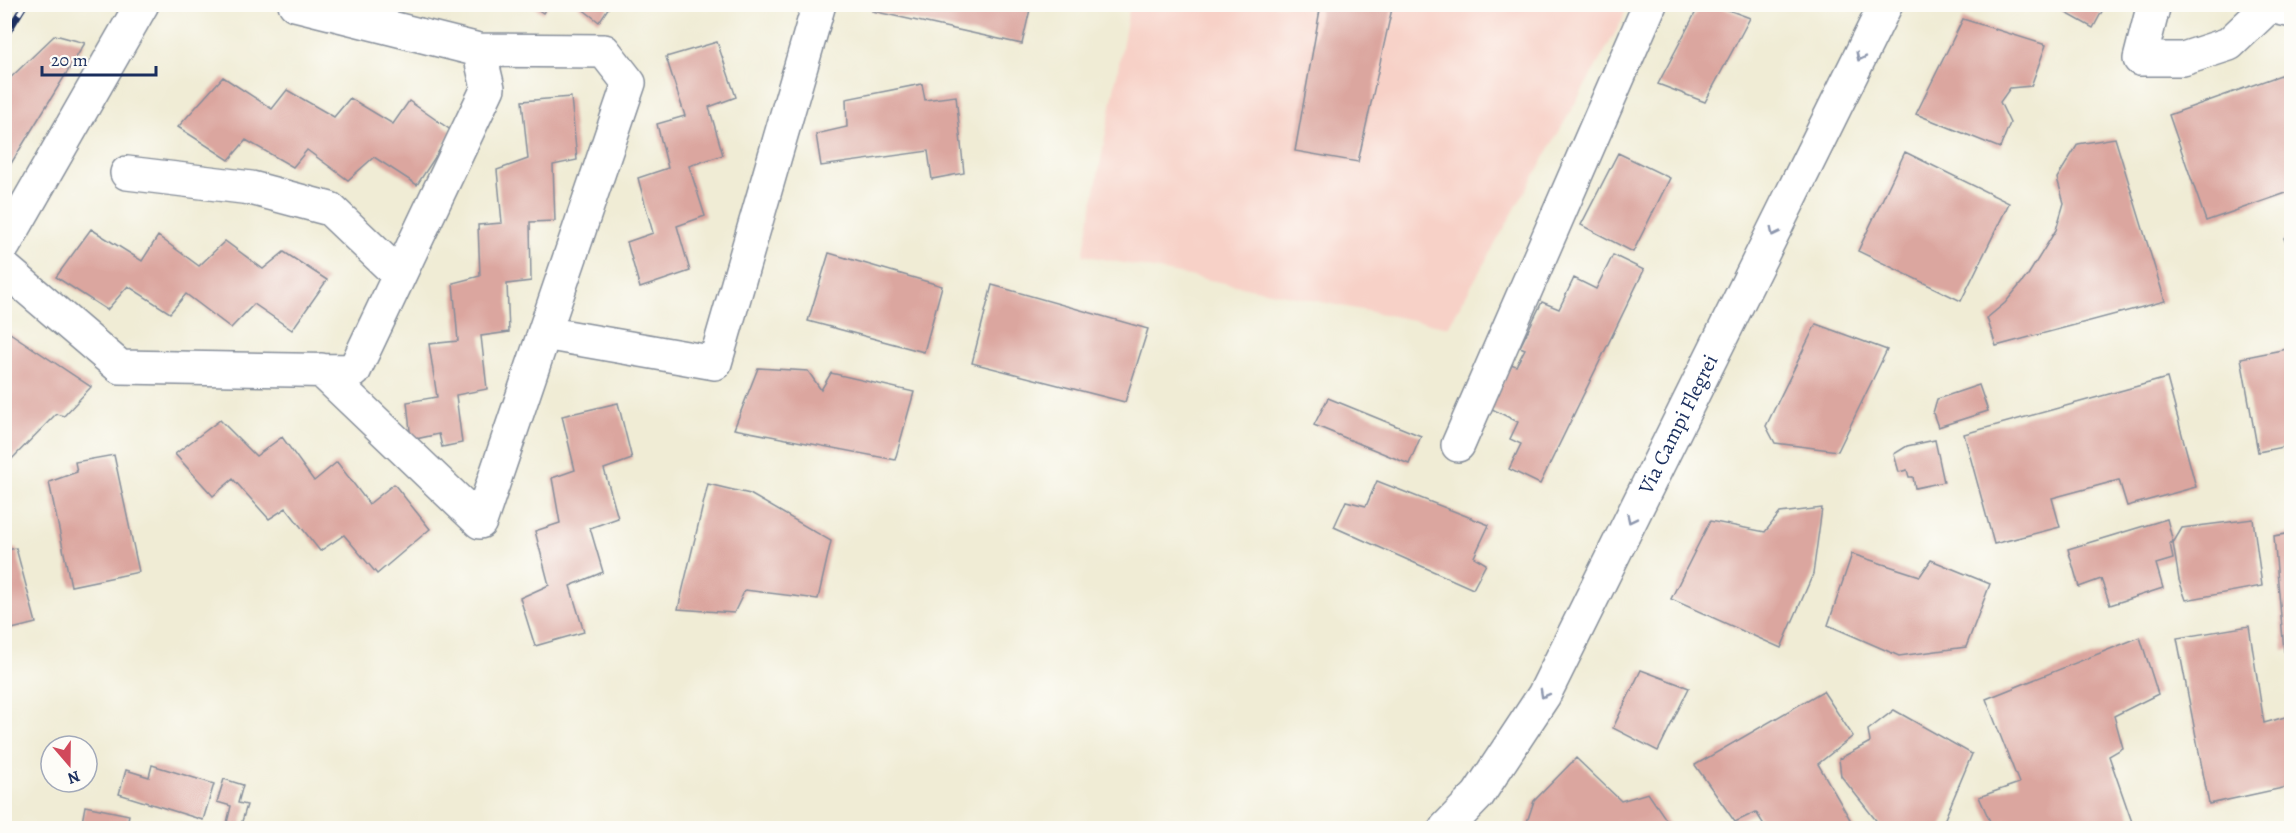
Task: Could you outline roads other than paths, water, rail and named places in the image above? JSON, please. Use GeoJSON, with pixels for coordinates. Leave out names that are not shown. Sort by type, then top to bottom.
{"type":"FeatureCollection","features":[{"type":"Feature","properties":{"kind":"street"},"geometry":{"type":"LineString","coordinates":[[4,245],[142,4]]}},
{"type":"Feature","properties":{"kind":"street"},"geometry":{"type":"LineString","coordinates":[[295,4],[479,50],[604,51],[629,83],[480,522],[321,370]]}},
{"type":"Feature","properties":{"kind":"street"},"geometry":{"type":"LineString","coordinates":[[544,333],[715,363],[819,4]]}},
{"type":"Feature","properties":{"kind":"street"},"geometry":{"type":"LineString","coordinates":[[1458,445],[1650,4]]}},
{"type":"Feature","properties":{"kind":"street","name":"Via Campi Flegrei"},"geometry":{"type":"LineString","coordinates":[[1446,828],[1478,795],[1544,695],[1886,4]]}},
{"type":"Feature","properties":{"kind":"street"},"geometry":{"type":"LineString","coordinates":[[2154,4],[2140,59],[2183,59],[2229,44],[2269,6],[2292,11]]}},
{"type":"Feature","properties":{"kind":"street"},"geometry":{"type":"LineString","coordinates":[[4,268],[120,367],[354,371],[488,88],[479,50]]}},
{"type":"Feature","properties":{"kind":"street"},"geometry":{"type":"LineString","coordinates":[[127,173],[251,188],[330,209],[399,275]]}},
{"type":"Feature","properties":{"kind":"railway"},"geometry":{"type":"LineString","coordinates":[[4,38],[25,4]]}}]}
